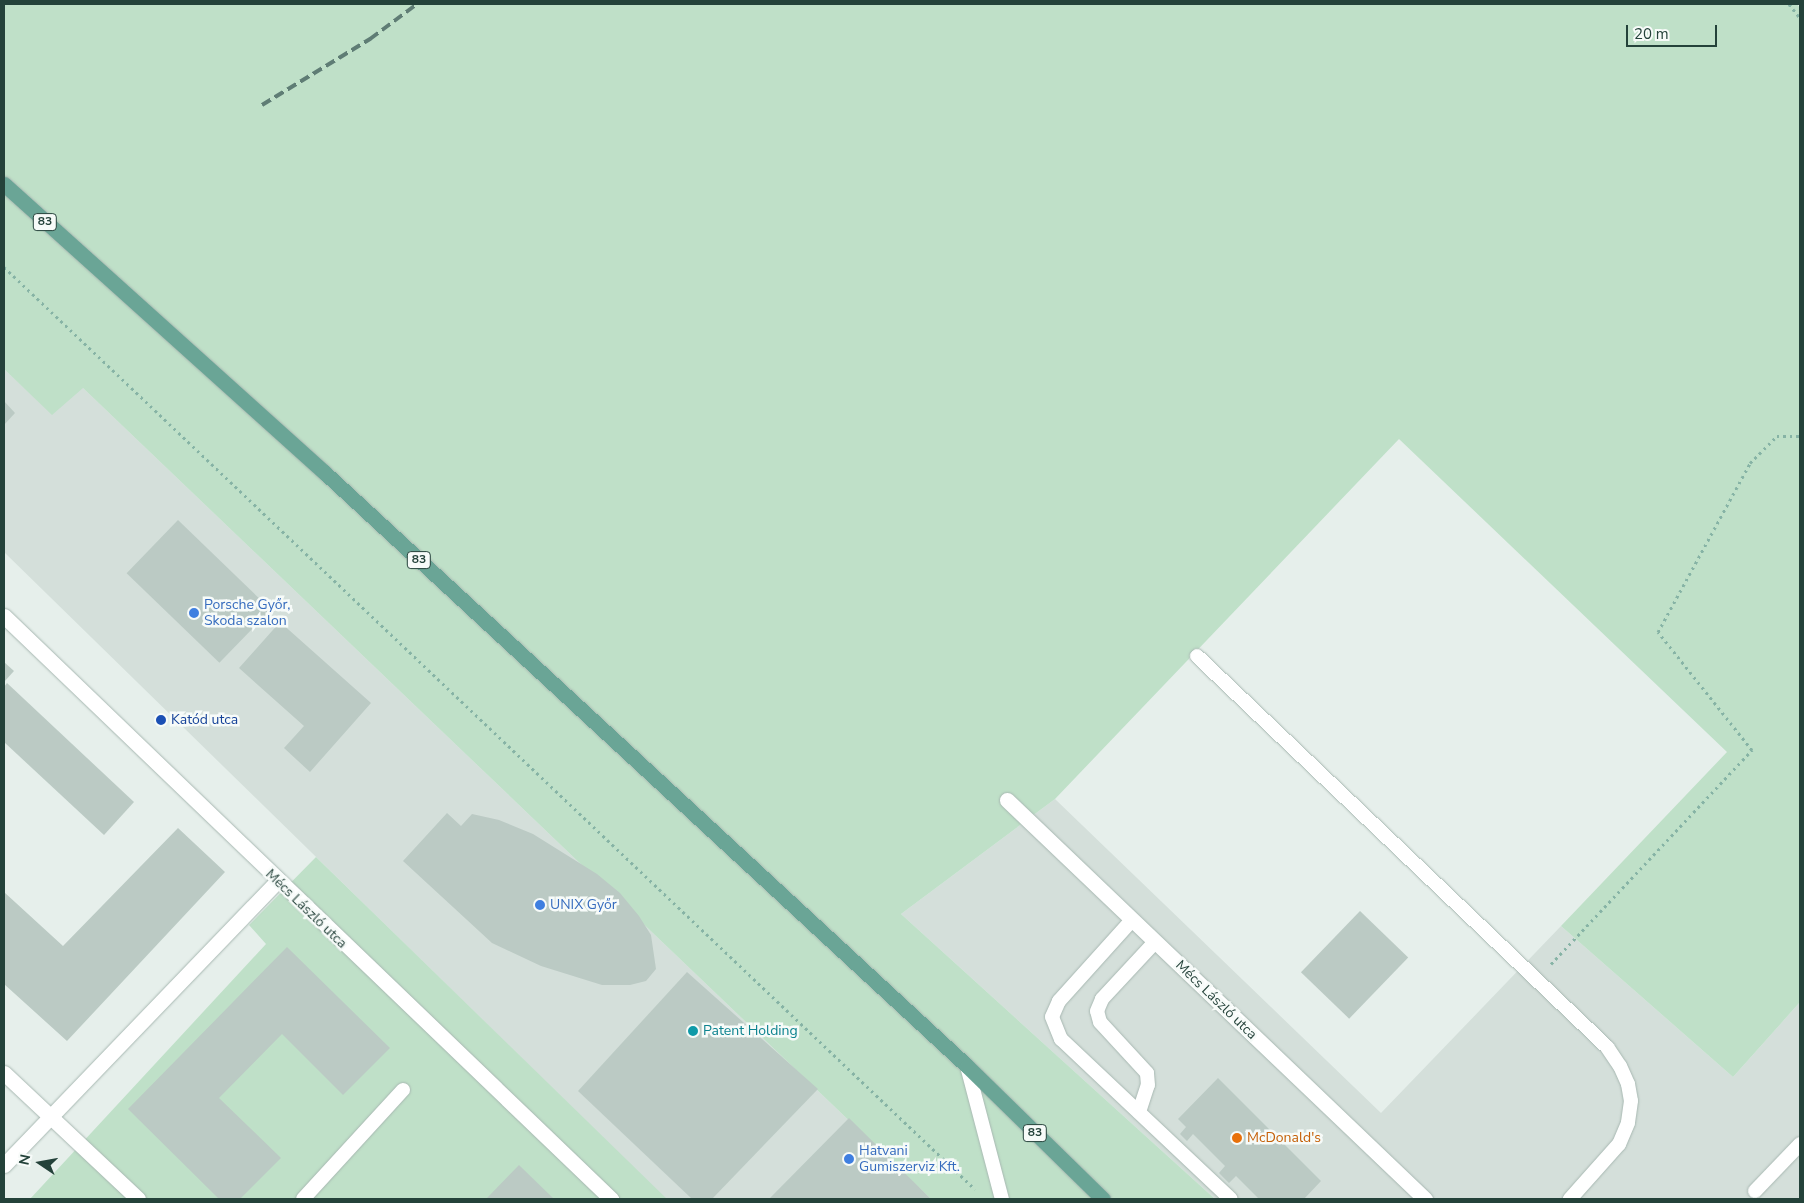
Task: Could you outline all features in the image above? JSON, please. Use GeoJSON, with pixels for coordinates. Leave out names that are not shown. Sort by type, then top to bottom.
{"type":"FeatureCollection","features":[{"type":"Feature","properties":{"kind":"main road","name":"83"},"geometry":{"type":"LineString","coordinates":[[4,184],[324,472],[967,1066],[1103,1199]]}},
{"type":"Feature","properties":{"kind":"street","name":"Mécs László utca"},"geometry":{"type":"LineString","coordinates":[[4,616],[277,881],[611,1199]]}},
{"type":"Feature","properties":{"kind":"street","name":"Mécs László utca"},"geometry":{"type":"LineString","coordinates":[[1007,800],[1424,1199]]}},
{"type":"Feature","properties":{"kind":"street"},"geometry":{"type":"LineString","coordinates":[[4,1165],[49,1114],[277,881]]}},
{"type":"Feature","properties":{"kind":"street"},"geometry":{"type":"LineString","coordinates":[[4,1072],[138,1199]]}},
{"type":"Feature","properties":{"kind":"lane"},"geometry":{"type":"LineString","coordinates":[[1197,656],[1607,1047],[1620,1066],[1630,1092],[1628,1123],[1619,1144],[1570,1199]]}},
{"type":"Feature","properties":{"kind":"lane"},"geometry":{"type":"LineString","coordinates":[[1132,920],[1059,1001],[1052,1017],[1061,1039],[1231,1199]]}},
{"type":"Feature","properties":{"kind":"lane"},"geometry":{"type":"LineString","coordinates":[[1139,1112],[1148,1085],[1147,1072],[1100,1022],[1097,1012],[1102,999],[1155,942]]}},
{"type":"Feature","properties":{"kind":"lane"},"geometry":{"type":"LineString","coordinates":[[967,1066],[1002,1199]]}},
{"type":"Feature","properties":{"kind":"lane"},"geometry":{"type":"LineString","coordinates":[[303,1199],[403,1090]]}},
{"type":"Feature","properties":{"kind":"lane"},"geometry":{"type":"LineString","coordinates":[[1755,1191],[1800,1144]]}},
{"type":"Feature","properties":{"kind":"path"},"geometry":{"type":"LineString","coordinates":[[1790,4],[1800,18]]}},
{"type":"Feature","properties":{"kind":"path"},"geometry":{"type":"LineString","coordinates":[[4,267],[979,1192]]}},
{"type":"Feature","properties":{"kind":"path"},"geometry":{"type":"LineString","coordinates":[[1537,980],[1752,750],[1658,632],[1750,463],[1777,436],[1800,436]]}},
{"type":"Feature","properties":{"kind":"shaded area"},"geometry":{"type":"Polygon","coordinates":[[[4,369],[52,414],[82,387],[931,1199],[666,1199],[4,552],[4,369]]]}},
{"type":"Feature","properties":{"kind":"shaded area"},"geometry":{"type":"Polygon","coordinates":[[[1055,799],[1381,1113],[1561,926],[1733,1077],[1800,1002],[1800,1199],[1215,1199],[901,914],[1055,799]]]}},
{"type":"Feature","properties":{"kind":"green space"},"geometry":{"type":"Polygon","coordinates":[[[4,4],[1797,4],[1800,8],[1800,1002],[1733,1077],[1561,926],[1727,752],[1399,439],[1055,799],[901,914],[1215,1199],[931,1199],[83,388],[52,415],[4,369],[4,4]]]}},
{"type":"Feature","properties":{"kind":"green space"},"geometry":{"type":"Polygon","coordinates":[[[316,857],[667,1199],[30,1199],[266,944],[249,925],[316,857]]]}},
{"type":"Feature","properties":{"kind":"building"},"geometry":{"type":"Polygon","coordinates":[[[4,401],[15,413],[4,425],[4,401]]]}},
{"type":"Feature","properties":{"kind":"building"},"geometry":{"type":"Polygon","coordinates":[[[178,520],[271,610],[219,663],[127,573],[178,520]]]}},
{"type":"Feature","properties":{"kind":"building"},"geometry":{"type":"Polygon","coordinates":[[[280,622],[371,703],[310,772],[284,748],[304,726],[239,668],[280,622]]]}},
{"type":"Feature","properties":{"kind":"building"},"geometry":{"type":"Polygon","coordinates":[[[4,662],[14,671],[4,682],[4,662]]]}},
{"type":"Feature","properties":{"kind":"building"},"geometry":{"type":"Polygon","coordinates":[[[7,683],[134,802],[104,835],[4,742],[4,687],[7,683]]]}},
{"type":"Feature","properties":{"kind":"building","name":"UNIX Győr"},"geometry":{"type":"Polygon","coordinates":[[[447,813],[461,826],[472,814],[499,820],[533,834],[597,874],[620,893],[639,916],[651,935],[656,969],[646,981],[630,985],[602,985],[541,966],[492,943],[403,861],[447,813]]]}},
{"type":"Feature","properties":{"kind":"building"},"geometry":{"type":"Polygon","coordinates":[[[178,828],[225,872],[67,1041],[4,984],[4,892],[63,946],[178,828]]]}},
{"type":"Feature","properties":{"kind":"building"},"geometry":{"type":"Polygon","coordinates":[[[1360,911],[1408,958],[1349,1019],[1301,972],[1360,911]]]}},
{"type":"Feature","properties":{"kind":"building"},"geometry":{"type":"Polygon","coordinates":[[[287,947],[390,1048],[343,1095],[282,1034],[219,1098],[281,1158],[240,1199],[219,1199],[128,1109],[287,947]]]}},
{"type":"Feature","properties":{"kind":"building","name":"Patent Holding"},"geometry":{"type":"Polygon","coordinates":[[[687,972],[818,1089],[712,1199],[692,1199],[578,1091],[687,972]]]}},
{"type":"Feature","properties":{"kind":"building","name":"McDonald's"},"geometry":{"type":"Polygon","coordinates":[[[1218,1078],[1321,1181],[1304,1199],[1259,1199],[1236,1176],[1229,1183],[1219,1173],[1225,1166],[1193,1134],[1187,1141],[1180,1134],[1186,1127],[1178,1119],[1218,1078]]]}},
{"type":"Feature","properties":{"kind":"building","name":"Hatvani Gumiszerviz Kft."},"geometry":{"type":"Polygon","coordinates":[[[849,1118],[931,1199],[769,1199],[849,1118]]]}},
{"type":"Feature","properties":{"kind":"building"},"geometry":{"type":"Polygon","coordinates":[[[519,1165],[554,1199],[486,1199],[519,1165]]]}},
{"type":"Feature","properties":{"kind":"railway"},"geometry":{"type":"LineString","coordinates":[[262,105],[370,39],[417,4]]}},
{"type":"Feature","properties":{"kind":"place","name":"Porsche Győr, Skoda szalon"},"geometry":{"type":"Point","coordinates":[194,613]}},
{"type":"Feature","properties":{"kind":"place","name":"Katód utca"},"geometry":{"type":"Point","coordinates":[161,720]}},
{"type":"Feature","properties":{"kind":"place","name":"UNIX Győr"},"geometry":{"type":"Point","coordinates":[540,905]}},
{"type":"Feature","properties":{"kind":"place","name":"Patent Holding"},"geometry":{"type":"Point","coordinates":[693,1031]}},
{"type":"Feature","properties":{"kind":"place","name":"McDonald's"},"geometry":{"type":"Point","coordinates":[1237,1138]}},
{"type":"Feature","properties":{"kind":"place","name":"Hatvani Gumiszerviz Kft."},"geometry":{"type":"Point","coordinates":[849,1159]}}]}
